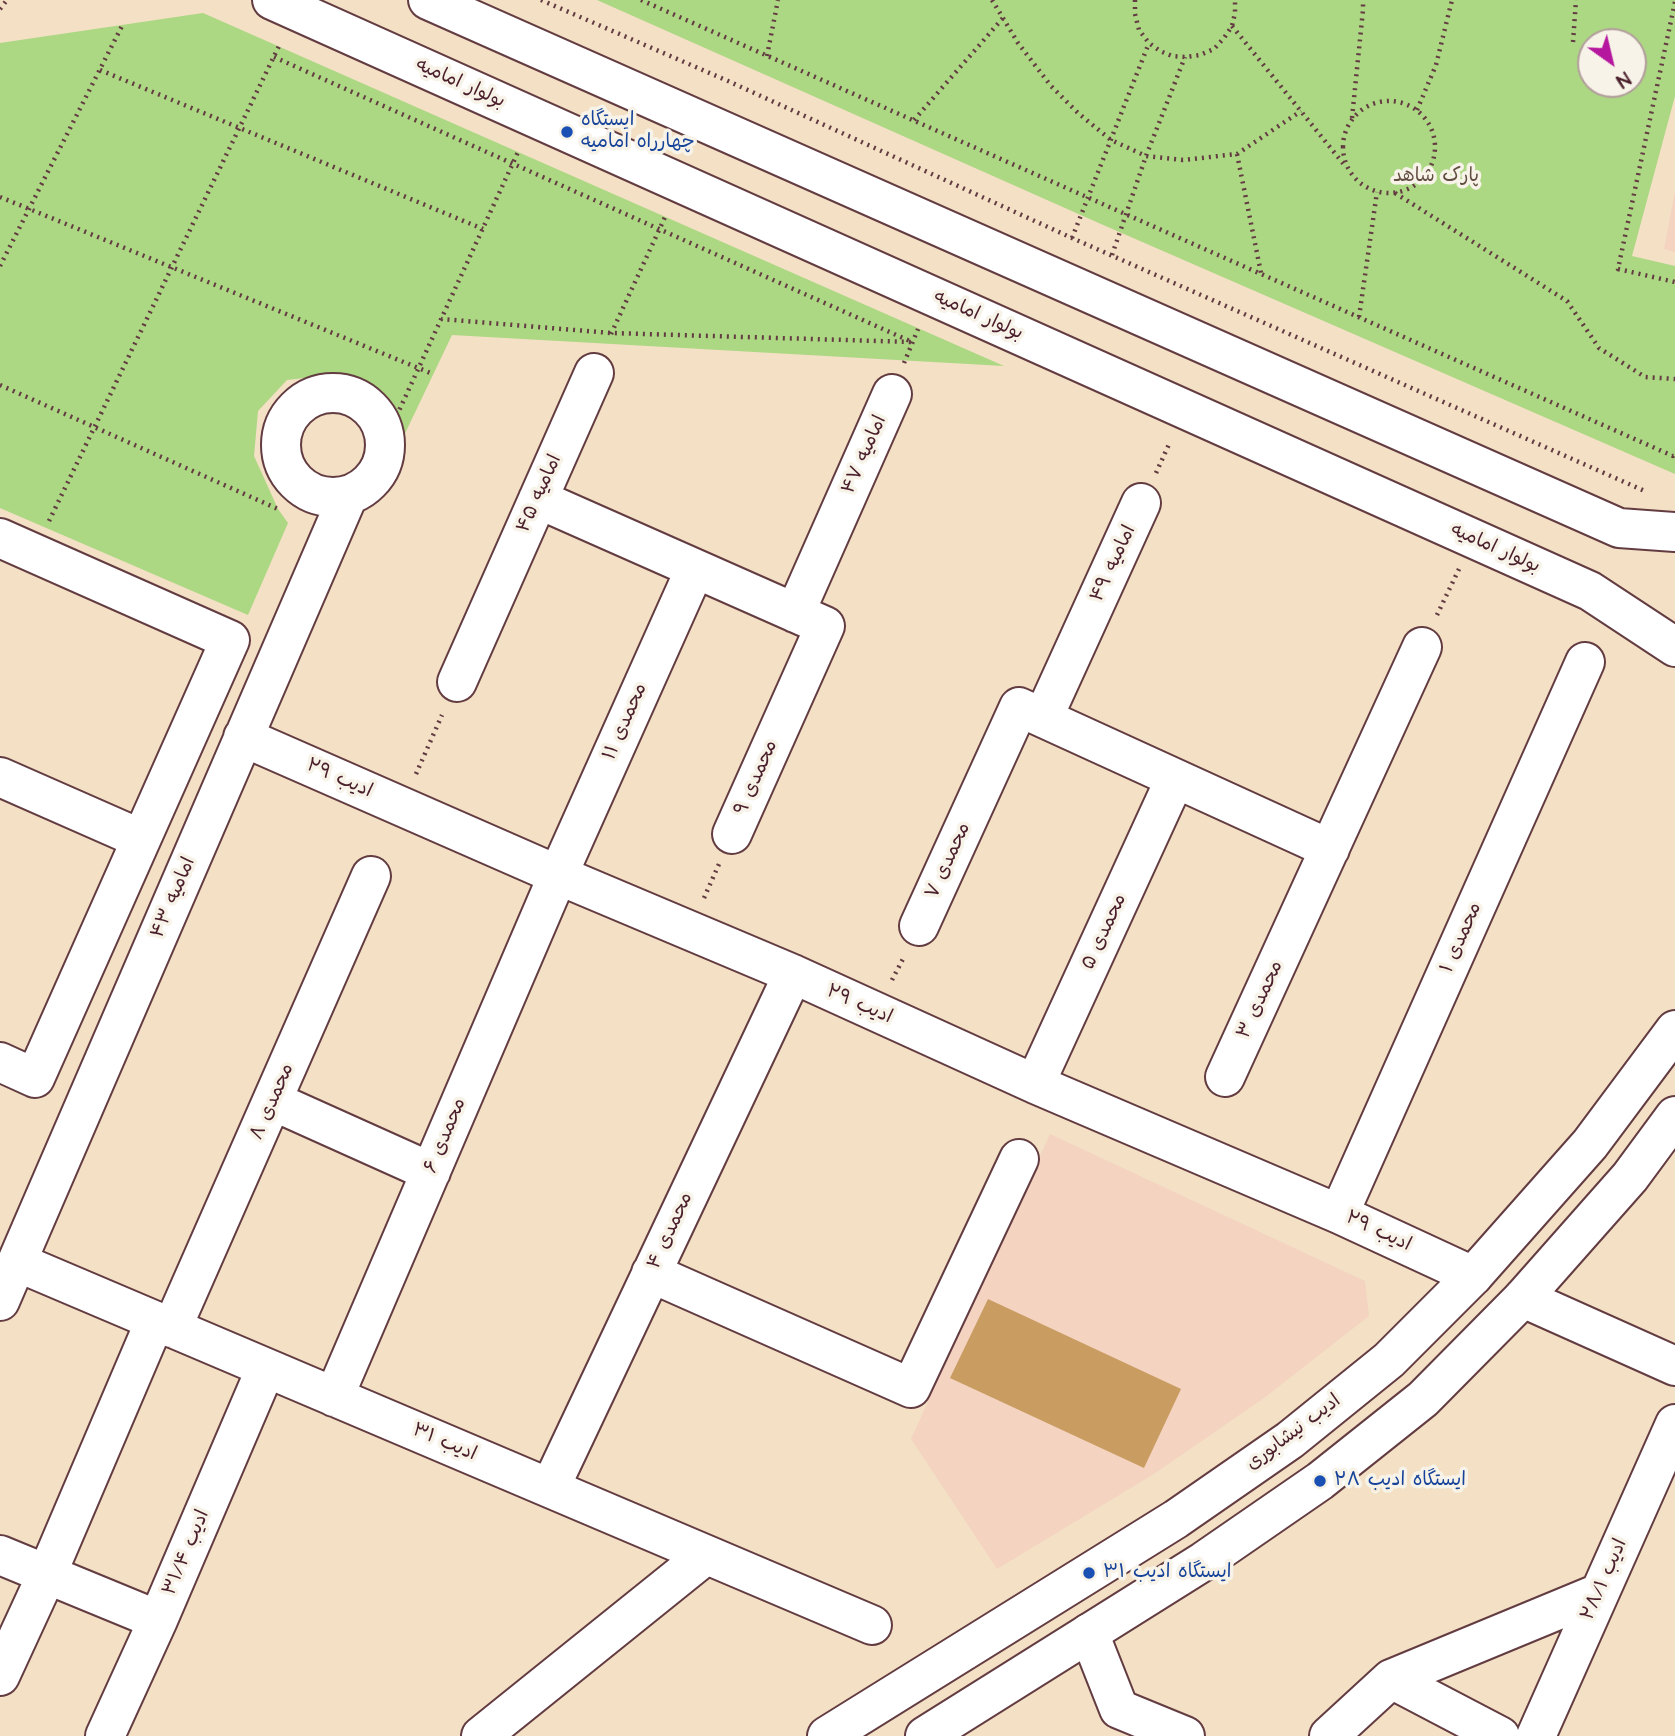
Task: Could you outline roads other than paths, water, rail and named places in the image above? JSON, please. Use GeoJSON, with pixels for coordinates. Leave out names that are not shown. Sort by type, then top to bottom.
{"type":"FeatureCollection","features":[{"type":"Feature","properties":{"kind":"street","name":"بولوار امامیه"},"geometry":{"type":"LineString","coordinates":[[272,0],[1590,591],[1675,648]]}},
{"type":"Feature","properties":{"kind":"street"},"geometry":{"type":"LineString","coordinates":[[428,0],[1619,528],[1675,532]]}},
{"type":"Feature","properties":{"kind":"street","name":"امامیه ۴۵"},"geometry":{"type":"LineString","coordinates":[[457,682],[594,373]]}},
{"type":"Feature","properties":{"kind":"street"},"geometry":{"type":"LineString","coordinates":[[338,392],[358,398],[374,411],[384,429],[386,449],[380,470],[366,486],[348,496],[328,498],[308,492],[292,479],[282,460],[280,440],[286,420],[299,404],[317,394],[338,392]]}},
{"type":"Feature","properties":{"kind":"street","name":"امامیه ۴۷"},"geometry":{"type":"LineString","coordinates":[[810,620],[892,394]]}},
{"type":"Feature","properties":{"kind":"street","name":"امامیه ۴۳"},"geometry":{"type":"LineString","coordinates":[[0,1301],[348,496]]}},
{"type":"Feature","properties":{"kind":"street"},"geometry":{"type":"LineString","coordinates":[[538,499],[810,620]]}},
{"type":"Feature","properties":{"kind":"street","name":"امامیه ۴۹"},"geometry":{"type":"LineString","coordinates":[[1031,713],[1141,503]]}},
{"type":"Feature","properties":{"kind":"street"},"geometry":{"type":"LineString","coordinates":[[0,538],[230,640],[35,1078],[0,1062]]}},
{"type":"Feature","properties":{"kind":"street","name":"محمدی ۱۱"},"geometry":{"type":"LineString","coordinates":[[558,875],[695,569]]}},
{"type":"Feature","properties":{"kind":"street","name":"محمدی ۹"},"geometry":{"type":"LineString","coordinates":[[732,834],[810,620]]}},
{"type":"Feature","properties":{"kind":"street","name":"محمدی ۳"},"geometry":{"type":"LineString","coordinates":[[1225,1077],[1422,647]]}},
{"type":"Feature","properties":{"kind":"street","name":"محمدی ۱"},"geometry":{"type":"LineString","coordinates":[[1339,1214],[1585,663]]}},
{"type":"Feature","properties":{"kind":"street"},"geometry":{"type":"LineString","coordinates":[[1031,713],[1330,849]]}},
{"type":"Feature","properties":{"kind":"street","name":"محمدی ۷"},"geometry":{"type":"LineString","coordinates":[[919,926],[1031,713]]}},
{"type":"Feature","properties":{"kind":"street","name":"ادیب ۲۹"},"geometry":{"type":"LineString","coordinates":[[243,737],[793,974],[1035,1084],[1339,1214],[1473,1276]]}},
{"type":"Feature","properties":{"kind":"street"},"geometry":{"type":"LineString","coordinates":[[0,777],[141,839]]}},
{"type":"Feature","properties":{"kind":"street","name":"محمدی ۵"},"geometry":{"type":"LineString","coordinates":[[1035,1084],[1175,779]]}},
{"type":"Feature","properties":{"kind":"street","name":"محمدی ۶"},"geometry":{"type":"LineString","coordinates":[[334,1397],[558,875]]}},
{"type":"Feature","properties":{"kind":"street","name":"محمدی ۸"},"geometry":{"type":"LineString","coordinates":[[0,1676],[163,1324],[273,1101],[371,876]]}},
{"type":"Feature","properties":{"kind":"street"},"geometry":{"type":"LineString","coordinates":[[100,933],[150,954]]}},
{"type":"Feature","properties":{"kind":"street","name":"محمدی ۴"},"geometry":{"type":"LineString","coordinates":[[550,1488],[793,974]]}},
{"type":"Feature","properties":{"kind":"street","name":"ادیب نیشابوری"},"geometry":{"type":"LineString","coordinates":[[827,1736],[1175,1518],[1290,1440],[1389,1360],[1473,1276],[1590,1144],[1675,1030]]}},
{"type":"Feature","properties":{"kind":"street"},"geometry":{"type":"LineString","coordinates":[[273,1101],[431,1172]]}},
{"type":"Feature","properties":{"kind":"street"},"geometry":{"type":"LineString","coordinates":[[925,1736],[1204,1561],[1320,1481],[1423,1399],[1523,1298],[1630,1177],[1675,1116]]}},
{"type":"Feature","properties":{"kind":"street"},"geometry":{"type":"LineString","coordinates":[[652,1273],[911,1388],[1019,1159]]}},
{"type":"Feature","properties":{"kind":"street","name":"ادیب ۳۱"},"geometry":{"type":"LineString","coordinates":[[17,1262],[872,1625]]}},
{"type":"Feature","properties":{"kind":"street"},"geometry":{"type":"LineString","coordinates":[[1523,1298],[1675,1366]]}},
{"type":"Feature","properties":{"kind":"street","name":"ادیب ۳۱/۴"},"geometry":{"type":"LineString","coordinates":[[105,1736],[266,1368]]}},
{"type":"Feature","properties":{"kind":"street","name":"ادیب ۲۸/۱"},"geometry":{"type":"LineString","coordinates":[[1535,1736],[1675,1424]]}},
{"type":"Feature","properties":{"kind":"street"},"geometry":{"type":"LineString","coordinates":[[0,1555],[158,1620]]}},
{"type":"Feature","properties":{"kind":"street"},"geometry":{"type":"LineString","coordinates":[[481,1736],[706,1555]]}},
{"type":"Feature","properties":{"kind":"street"},"geometry":{"type":"LineString","coordinates":[[1329,1736],[1391,1679],[1600,1593]]}},
{"type":"Feature","properties":{"kind":"street"},"geometry":{"type":"LineString","coordinates":[[1089,1633],[1113,1722],[1185,1736]]}},
{"type":"Feature","properties":{"kind":"street"},"geometry":{"type":"LineString","coordinates":[[1391,1679],[1500,1736]]}},
{"type":"Feature","properties":{"kind":"place","name":"ایستگاه چهارراه امامیه"},"geometry":{"type":"Point","coordinates":[567,132]}},
{"type":"Feature","properties":{"kind":"place","name":"ایستگاه ادیب ۲۸"},"geometry":{"type":"Point","coordinates":[1320,1481]}},
{"type":"Feature","properties":{"kind":"place","name":"ایستگاه ادیب ۳۱"},"geometry":{"type":"Point","coordinates":[1089,1573]}},
{"type":"Feature","properties":{"kind":"park label","name":"پارک شاهد"},"geometry":{"type":"Point","coordinates":[1436,177]}}]}
